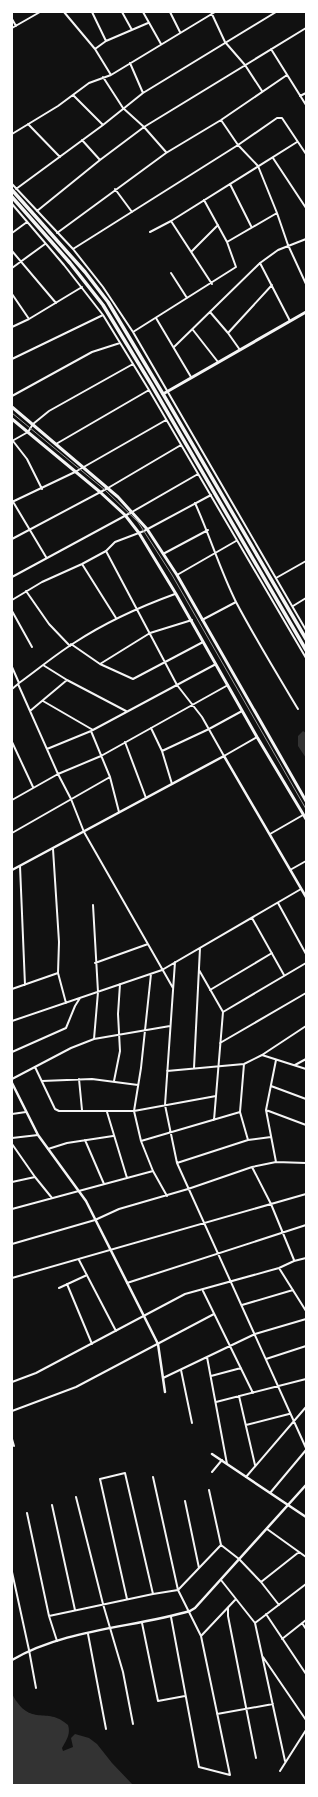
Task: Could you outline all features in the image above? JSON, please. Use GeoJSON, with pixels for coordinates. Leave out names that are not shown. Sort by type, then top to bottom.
{"type":"FeatureCollection","features":[{"type":"Feature","properties":{"kind":"highway"},"geometry":{"type":"LineString","coordinates":[[14,189],[94,283],[121,323],[306,638]]}},
{"type":"Feature","properties":{"kind":"highway"},"geometry":{"type":"LineString","coordinates":[[12,197],[70,263],[95,294],[111,318],[159,397],[306,650]]}},
{"type":"Feature","properties":{"kind":"main road"},"geometry":{"type":"LineString","coordinates":[[163,394],[192,379],[306,312]]}},
{"type":"Feature","properties":{"kind":"main road"},"geometry":{"type":"LineString","coordinates":[[12,407],[108,488],[147,529],[177,575],[306,801]]}},
{"type":"Feature","properties":{"kind":"main road"},"geometry":{"type":"LineString","coordinates":[[12,419],[100,492],[125,515],[139,533],[192,620],[257,737],[306,819]]}},
{"type":"Feature","properties":{"kind":"street"},"geometry":{"type":"LineString","coordinates":[[12,28],[40,12]]}},
{"type":"Feature","properties":{"kind":"street"},"geometry":{"type":"LineString","coordinates":[[64,12],[95,49],[111,75]]}},
{"type":"Feature","properties":{"kind":"street"},"geometry":{"type":"LineString","coordinates":[[92,12],[106,41]]}},
{"type":"Feature","properties":{"kind":"street"},"geometry":{"type":"LineString","coordinates":[[122,12],[132,30]]}},
{"type":"Feature","properties":{"kind":"street"},"geometry":{"type":"LineString","coordinates":[[143,12],[161,44]]}},
{"type":"Feature","properties":{"kind":"street"},"geometry":{"type":"LineString","coordinates":[[170,12],[180,33]]}},
{"type":"Feature","properties":{"kind":"street"},"geometry":{"type":"LineString","coordinates":[[12,134],[74,95],[89,83],[111,75],[211,13],[215,12]]}},
{"type":"Feature","properties":{"kind":"street"},"geometry":{"type":"LineString","coordinates":[[14,189],[103,125],[143,93],[276,12]]}},
{"type":"Feature","properties":{"kind":"street"},"geometry":{"type":"LineString","coordinates":[[211,13],[225,42],[245,65],[262,91]]}},
{"type":"Feature","properties":{"kind":"street"},"geometry":{"type":"LineString","coordinates":[[12,19],[16,26]]}},
{"type":"Feature","properties":{"kind":"street"},"geometry":{"type":"LineString","coordinates":[[95,49],[106,41],[148,23]]}},
{"type":"Feature","properties":{"kind":"street"},"geometry":{"type":"LineString","coordinates":[[37,211],[100,160],[144,127],[306,28]]}},
{"type":"Feature","properties":{"kind":"street"},"geometry":{"type":"LineString","coordinates":[[271,49],[306,105]]}},
{"type":"Feature","properties":{"kind":"street"},"geometry":{"type":"LineString","coordinates":[[130,63],[143,93]]}},
{"type":"Feature","properties":{"kind":"street"},"geometry":{"type":"LineString","coordinates":[[57,233],[166,153],[221,120],[287,75]]}},
{"type":"Feature","properties":{"kind":"street"},"geometry":{"type":"LineString","coordinates":[[103,77],[123,108],[144,127],[166,153]]}},
{"type":"Feature","properties":{"kind":"street"},"geometry":{"type":"LineString","coordinates":[[300,96],[306,93]]}},
{"type":"Feature","properties":{"kind":"street"},"geometry":{"type":"LineString","coordinates":[[74,95],[103,125]]}},
{"type":"Feature","properties":{"kind":"street"},"geometry":{"type":"LineString","coordinates":[[73,249],[238,145],[279,117],[282,118],[306,154]]}},
{"type":"Feature","properties":{"kind":"street"},"geometry":{"type":"LineString","coordinates":[[221,120],[238,145],[258,166],[277,212],[288,245],[306,284]]}},
{"type":"Feature","properties":{"kind":"street"},"geometry":{"type":"LineString","coordinates":[[28,124],[60,157]]}},
{"type":"Feature","properties":{"kind":"street"},"geometry":{"type":"LineString","coordinates":[[82,140],[100,160]]}},
{"type":"Feature","properties":{"kind":"street"},"geometry":{"type":"LineString","coordinates":[[150,232],[172,221],[297,142]]}},
{"type":"Feature","properties":{"kind":"street"},"geometry":{"type":"LineString","coordinates":[[273,158],[306,208]]}},
{"type":"Feature","properties":{"kind":"street"},"geometry":{"type":"LineString","coordinates":[[12,184],[14,189],[73,249],[103,287],[133,332],[306,630]]}},
{"type":"Feature","properties":{"kind":"street"},"geometry":{"type":"LineString","coordinates":[[230,184],[252,226]]}},
{"type":"Feature","properties":{"kind":"street"},"geometry":{"type":"LineString","coordinates":[[115,189],[132,212]]}},
{"type":"Feature","properties":{"kind":"street"},"geometry":{"type":"LineString","coordinates":[[133,332],[212,284],[236,267],[227,242],[204,200]]}},
{"type":"Feature","properties":{"kind":"street"},"geometry":{"type":"LineString","coordinates":[[12,204],[103,315],[149,390],[211,495],[236,541],[306,658]]}},
{"type":"Feature","properties":{"kind":"street"},"geometry":{"type":"LineString","coordinates":[[227,242],[277,212]]}},
{"type":"Feature","properties":{"kind":"street"},"geometry":{"type":"LineString","coordinates":[[172,221],[212,284]]}},
{"type":"Feature","properties":{"kind":"street"},"geometry":{"type":"LineString","coordinates":[[12,233],[27,222]]}},
{"type":"Feature","properties":{"kind":"street"},"geometry":{"type":"LineString","coordinates":[[192,251],[218,225]]}},
{"type":"Feature","properties":{"kind":"street"},"geometry":{"type":"LineString","coordinates":[[174,347],[260,263],[288,245],[306,239]]}},
{"type":"Feature","properties":{"kind":"street"},"geometry":{"type":"LineString","coordinates":[[12,268],[45,244]]}},
{"type":"Feature","properties":{"kind":"street"},"geometry":{"type":"LineString","coordinates":[[12,251],[56,303]]}},
{"type":"Feature","properties":{"kind":"street"},"geometry":{"type":"LineString","coordinates":[[260,263],[290,321]]}},
{"type":"Feature","properties":{"kind":"street"},"geometry":{"type":"LineString","coordinates":[[171,273],[187,298]]}},
{"type":"Feature","properties":{"kind":"street"},"geometry":{"type":"LineString","coordinates":[[228,333],[272,285]]}},
{"type":"Feature","properties":{"kind":"street"},"geometry":{"type":"LineString","coordinates":[[12,327],[29,319],[82,288]]}},
{"type":"Feature","properties":{"kind":"street"},"geometry":{"type":"LineString","coordinates":[[12,294],[29,319]]}},
{"type":"Feature","properties":{"kind":"street"},"geometry":{"type":"LineString","coordinates":[[210,312],[240,350]]}},
{"type":"Feature","properties":{"kind":"street"},"geometry":{"type":"LineString","coordinates":[[12,359],[103,315]]}},
{"type":"Feature","properties":{"kind":"street"},"geometry":{"type":"LineString","coordinates":[[156,318],[192,379]]}},
{"type":"Feature","properties":{"kind":"street"},"geometry":{"type":"LineString","coordinates":[[193,330],[218,363]]}},
{"type":"Feature","properties":{"kind":"street"},"geometry":{"type":"LineString","coordinates":[[12,396],[86,356],[120,343]]}},
{"type":"Feature","properties":{"kind":"street"},"geometry":{"type":"LineString","coordinates":[[42,489],[27,459],[12,441],[28,432],[33,424],[56,407],[133,364]]}},
{"type":"Feature","properties":{"kind":"street"},"geometry":{"type":"LineString","coordinates":[[56,444],[149,390]]}},
{"type":"Feature","properties":{"kind":"street"},"geometry":{"type":"LineString","coordinates":[[46,557],[12,501],[42,489],[75,472],[83,466],[166,420]]}},
{"type":"Feature","properties":{"kind":"street"},"geometry":{"type":"LineString","coordinates":[[12,540],[108,488],[181,445]]}},
{"type":"Feature","properties":{"kind":"street"},"geometry":{"type":"LineString","coordinates":[[12,577],[46,557],[132,512],[198,474]]}},
{"type":"Feature","properties":{"kind":"street"},"geometry":{"type":"LineString","coordinates":[[12,600],[26,591],[106,551],[115,542],[139,533],[211,495]]}},
{"type":"Feature","properties":{"kind":"street"},"geometry":{"type":"LineString","coordinates":[[195,503],[208,530],[214,554],[236,602],[298,709]]}},
{"type":"Feature","properties":{"kind":"street"},"geometry":{"type":"LineString","coordinates":[[163,554],[208,530]]}},
{"type":"Feature","properties":{"kind":"street"},"geometry":{"type":"LineString","coordinates":[[177,575],[236,541]]}},
{"type":"Feature","properties":{"kind":"street"},"geometry":{"type":"LineString","coordinates":[[106,551],[177,685],[202,717],[306,897]]}},
{"type":"Feature","properties":{"kind":"street"},"geometry":{"type":"LineString","coordinates":[[276,578],[306,561]]}},
{"type":"Feature","properties":{"kind":"street"},"geometry":{"type":"LineString","coordinates":[[82,564],[116,618]]}},
{"type":"Feature","properties":{"kind":"street"},"geometry":{"type":"LineString","coordinates":[[26,591],[49,624],[71,645],[100,664],[133,679],[204,641]]}},
{"type":"Feature","properties":{"kind":"street"},"geometry":{"type":"LineString","coordinates":[[12,689],[71,645],[116,618],[136,608],[176,594]]}},
{"type":"Feature","properties":{"kind":"street"},"geometry":{"type":"LineString","coordinates":[[293,606],[306,598]]}},
{"type":"Feature","properties":{"kind":"street"},"geometry":{"type":"LineString","coordinates":[[202,620],[236,602]]}},
{"type":"Feature","properties":{"kind":"street"},"geometry":{"type":"LineString","coordinates":[[12,611],[32,647]]}},
{"type":"Feature","properties":{"kind":"street"},"geometry":{"type":"LineString","coordinates":[[100,664],[150,634],[192,620]]}},
{"type":"Feature","properties":{"kind":"street"},"geometry":{"type":"LineString","coordinates":[[46,749],[92,730],[217,663]]}},
{"type":"Feature","properties":{"kind":"street"},"geometry":{"type":"LineString","coordinates":[[44,665],[67,680],[126,711]]}},
{"type":"Feature","properties":{"kind":"street"},"geometry":{"type":"LineString","coordinates":[[12,667],[46,749],[71,798],[84,832],[173,989]]}},
{"type":"Feature","properties":{"kind":"street"},"geometry":{"type":"LineString","coordinates":[[30,711],[67,680]]}},
{"type":"Feature","properties":{"kind":"street"},"geometry":{"type":"LineString","coordinates":[[12,800],[58,774],[101,756],[192,704],[229,685]]}},
{"type":"Feature","properties":{"kind":"street"},"geometry":{"type":"LineString","coordinates":[[43,701],[92,730],[110,777],[119,812]]}},
{"type":"Feature","properties":{"kind":"street"},"geometry":{"type":"LineString","coordinates":[[162,751],[243,711]]}},
{"type":"Feature","properties":{"kind":"street"},"geometry":{"type":"LineString","coordinates":[[151,728],[162,751],[172,784]]}},
{"type":"Feature","properties":{"kind":"street"},"geometry":{"type":"LineString","coordinates":[[12,870],[257,737]]}},
{"type":"Feature","properties":{"kind":"street"},"geometry":{"type":"LineString","coordinates":[[12,742],[33,787]]}},
{"type":"Feature","properties":{"kind":"street"},"geometry":{"type":"LineString","coordinates":[[126,742],[146,798]]}},
{"type":"Feature","properties":{"kind":"street"},"geometry":{"type":"LineString","coordinates":[[12,833],[110,777]]}},
{"type":"Feature","properties":{"kind":"street"},"geometry":{"type":"LineString","coordinates":[[269,834],[303,815]]}},
{"type":"Feature","properties":{"kind":"street"},"geometry":{"type":"LineString","coordinates":[[53,849],[59,942],[58,973],[66,1002]]}},
{"type":"Feature","properties":{"kind":"street"},"geometry":{"type":"LineString","coordinates":[[290,870],[306,861]]}},
{"type":"Feature","properties":{"kind":"street"},"geometry":{"type":"LineString","coordinates":[[20,866],[24,985]]}},
{"type":"Feature","properties":{"kind":"street"},"geometry":{"type":"LineString","coordinates":[[12,1021],[162,970],[301,889]]}},
{"type":"Feature","properties":{"kind":"street"},"geometry":{"type":"LineString","coordinates":[[278,903],[306,954]]}},
{"type":"Feature","properties":{"kind":"street"},"geometry":{"type":"LineString","coordinates":[[93,905],[95,964],[98,992],[94,1039]]}},
{"type":"Feature","properties":{"kind":"street"},"geometry":{"type":"LineString","coordinates":[[252,918],[284,975]]}},
{"type":"Feature","properties":{"kind":"street"},"geometry":{"type":"LineString","coordinates":[[95,964],[148,944]]}},
{"type":"Feature","properties":{"kind":"street"},"geometry":{"type":"LineString","coordinates":[[194,1068],[200,948]]}},
{"type":"Feature","properties":{"kind":"street"},"geometry":{"type":"LineString","coordinates":[[210,990],[272,954]]}},
{"type":"Feature","properties":{"kind":"street"},"geometry":{"type":"LineString","coordinates":[[175,962],[165,1105],[176,1163],[232,1282],[277,1387],[306,1449],[270,1493]]}},
{"type":"Feature","properties":{"kind":"street"},"geometry":{"type":"LineString","coordinates":[[223,1012],[306,962]]}},
{"type":"Feature","properties":{"kind":"street"},"geometry":{"type":"LineString","coordinates":[[199,970],[223,1012],[214,1120]]}},
{"type":"Feature","properties":{"kind":"street"},"geometry":{"type":"LineString","coordinates":[[12,989],[58,973]]}},
{"type":"Feature","properties":{"kind":"street"},"geometry":{"type":"LineString","coordinates":[[151,974],[142,1061],[134,1111],[141,1141],[153,1171],[167,1196]]}},
{"type":"Feature","properties":{"kind":"street"},"geometry":{"type":"LineString","coordinates":[[114,1081],[118,1063],[120,1034],[118,1014],[120,984]]}},
{"type":"Feature","properties":{"kind":"street"},"geometry":{"type":"LineString","coordinates":[[220,1043],[306,993]]}},
{"type":"Feature","properties":{"kind":"street"},"geometry":{"type":"LineString","coordinates":[[12,1052],[66,1028],[75,1006],[81,997]]}},
{"type":"Feature","properties":{"kind":"street"},"geometry":{"type":"LineString","coordinates":[[12,1079],[72,1048],[94,1039],[171,1026]]}},
{"type":"Feature","properties":{"kind":"street"},"geometry":{"type":"LineString","coordinates":[[167,1071],[244,1064],[262,1055],[306,1026]]}},
{"type":"Feature","properties":{"kind":"street"},"geometry":{"type":"LineString","coordinates":[[262,1055],[306,1069]]}},
{"type":"Feature","properties":{"kind":"street"},"geometry":{"type":"LineString","coordinates":[[294,1066],[306,1059]]}},
{"type":"Feature","properties":{"kind":"street"},"geometry":{"type":"LineString","coordinates":[[276,1060],[266,1110],[276,1162]]}},
{"type":"Feature","properties":{"kind":"street"},"geometry":{"type":"LineString","coordinates":[[244,1064],[240,1112],[248,1140]]}},
{"type":"Feature","properties":{"kind":"street"},"geometry":{"type":"LineString","coordinates":[[35,1067],[57,1110],[107,1112],[134,1111],[216,1096]]}},
{"type":"Feature","properties":{"kind":"street"},"geometry":{"type":"LineString","coordinates":[[42,1081],[79,1079],[114,1081],[138,1085]]}},
{"type":"Feature","properties":{"kind":"street"},"geometry":{"type":"LineString","coordinates":[[79,1079],[82,1110]]}},
{"type":"Feature","properties":{"kind":"street"},"geometry":{"type":"LineString","coordinates":[[12,1083],[38,1135],[86,1201],[158,1344],[165,1392]]}},
{"type":"Feature","properties":{"kind":"street"},"geometry":{"type":"LineString","coordinates":[[271,1086],[306,1099]]}},
{"type":"Feature","properties":{"kind":"street"},"geometry":{"type":"LineString","coordinates":[[266,1110],[306,1125]]}},
{"type":"Feature","properties":{"kind":"street"},"geometry":{"type":"LineString","coordinates":[[12,1114],[26,1112]]}},
{"type":"Feature","properties":{"kind":"street"},"geometry":{"type":"LineString","coordinates":[[107,1112],[127,1178]]}},
{"type":"Feature","properties":{"kind":"street"},"geometry":{"type":"LineString","coordinates":[[141,1141],[240,1112]]}},
{"type":"Feature","properties":{"kind":"street"},"geometry":{"type":"LineString","coordinates":[[12,1138],[38,1135]]}},
{"type":"Feature","properties":{"kind":"street"},"geometry":{"type":"LineString","coordinates":[[48,1149],[67,1143],[114,1136]]}},
{"type":"Feature","properties":{"kind":"street"},"geometry":{"type":"LineString","coordinates":[[176,1163],[248,1140],[270,1137]]}},
{"type":"Feature","properties":{"kind":"street"},"geometry":{"type":"LineString","coordinates":[[85,1140],[104,1184]]}},
{"type":"Feature","properties":{"kind":"street"},"geometry":{"type":"LineString","coordinates":[[12,1144],[34,1177],[52,1198]]}},
{"type":"Feature","properties":{"kind":"street"},"geometry":{"type":"LineString","coordinates":[[12,1244],[95,1220],[119,1209],[167,1196],[252,1167],[276,1162],[306,1163]]}},
{"type":"Feature","properties":{"kind":"street"},"geometry":{"type":"LineString","coordinates":[[252,1167],[271,1204],[294,1261]]}},
{"type":"Feature","properties":{"kind":"street"},"geometry":{"type":"LineString","coordinates":[[12,1209],[153,1171]]}},
{"type":"Feature","properties":{"kind":"street"},"geometry":{"type":"LineString","coordinates":[[12,1182],[34,1177]]}},
{"type":"Feature","properties":{"kind":"street"},"geometry":{"type":"LineString","coordinates":[[12,1278],[306,1194]]}},
{"type":"Feature","properties":{"kind":"street"},"geometry":{"type":"LineString","coordinates":[[127,1283],[306,1225]]}},
{"type":"Feature","properties":{"kind":"street"},"geometry":{"type":"LineString","coordinates":[[12,1382],[36,1373],[185,1294],[203,1291],[279,1268],[294,1261],[306,1258]]}},
{"type":"Feature","properties":{"kind":"street"},"geometry":{"type":"LineString","coordinates":[[79,1260],[116,1331]]}},
{"type":"Feature","properties":{"kind":"street"},"geometry":{"type":"LineString","coordinates":[[279,1268],[306,1310]]}},
{"type":"Feature","properties":{"kind":"street"},"geometry":{"type":"LineString","coordinates":[[59,1288],[87,1275]]}},
{"type":"Feature","properties":{"kind":"street"},"geometry":{"type":"LineString","coordinates":[[67,1284],[92,1344]]}},
{"type":"Feature","properties":{"kind":"street"},"geometry":{"type":"LineString","coordinates":[[242,1305],[293,1290]]}},
{"type":"Feature","properties":{"kind":"street"},"geometry":{"type":"LineString","coordinates":[[203,1291],[253,1393]]}},
{"type":"Feature","properties":{"kind":"street"},"geometry":{"type":"LineString","coordinates":[[12,1411],[76,1388],[214,1314]]}},
{"type":"Feature","properties":{"kind":"street"},"geometry":{"type":"LineString","coordinates":[[163,1378],[255,1334],[306,1318]]}},
{"type":"Feature","properties":{"kind":"street"},"geometry":{"type":"LineString","coordinates":[[266,1359],[306,1346]]}},
{"type":"Feature","properties":{"kind":"street"},"geometry":{"type":"LineString","coordinates":[[207,1357],[227,1464]]}},
{"type":"Feature","properties":{"kind":"street"},"geometry":{"type":"LineString","coordinates":[[210,1376],[241,1368]]}},
{"type":"Feature","properties":{"kind":"street"},"geometry":{"type":"LineString","coordinates":[[181,1370],[192,1423]]}},
{"type":"Feature","properties":{"kind":"street"},"geometry":{"type":"LineString","coordinates":[[216,1402],[306,1379]]}},
{"type":"Feature","properties":{"kind":"street"},"geometry":{"type":"LineString","coordinates":[[239,1396],[255,1465]]}},
{"type":"Feature","properties":{"kind":"street"},"geometry":{"type":"LineString","coordinates":[[246,1477],[293,1420],[306,1407]]}},
{"type":"Feature","properties":{"kind":"street"},"geometry":{"type":"LineString","coordinates":[[246,1426],[290,1414]]}},
{"type":"Feature","properties":{"kind":"street"},"geometry":{"type":"LineString","coordinates":[[12,1439],[14,1446]]}},
{"type":"Feature","properties":{"kind":"street"},"geometry":{"type":"LineString","coordinates":[[212,1454],[306,1518]]}},
{"type":"Feature","properties":{"kind":"street"},"geometry":{"type":"LineString","coordinates":[[212,1472],[222,1460]]}},
{"type":"Feature","properties":{"kind":"street"},"geometry":{"type":"LineString","coordinates":[[127,1599],[100,1479],[125,1473],[153,1594]]}},
{"type":"Feature","properties":{"kind":"street"},"geometry":{"type":"LineString","coordinates":[[153,1477],[178,1590],[190,1611],[200,1636],[230,1775],[200,1767],[185,1696],[171,1617]]}},
{"type":"Feature","properties":{"kind":"street"},"geometry":{"type":"LineString","coordinates":[[12,1660],[29,1650],[57,1641],[171,1617],[190,1611],[239,1560],[306,1485]]}},
{"type":"Feature","properties":{"kind":"street"},"geometry":{"type":"LineString","coordinates":[[209,1490],[221,1545],[239,1560],[261,1582],[278,1605]]}},
{"type":"Feature","properties":{"kind":"street"},"geometry":{"type":"LineString","coordinates":[[76,1497],[103,1604],[123,1672],[133,1724]]}},
{"type":"Feature","properties":{"kind":"street"},"geometry":{"type":"LineString","coordinates":[[185,1501],[199,1568]]}},
{"type":"Feature","properties":{"kind":"street"},"geometry":{"type":"LineString","coordinates":[[52,1505],[75,1610]]}},
{"type":"Feature","properties":{"kind":"street"},"geometry":{"type":"LineString","coordinates":[[27,1513],[49,1616],[57,1641]]}},
{"type":"Feature","properties":{"kind":"street"},"geometry":{"type":"LineString","coordinates":[[267,1529],[306,1557]]}},
{"type":"Feature","properties":{"kind":"street"},"geometry":{"type":"LineString","coordinates":[[49,1616],[127,1599],[178,1590],[221,1545]]}},
{"type":"Feature","properties":{"kind":"street"},"geometry":{"type":"LineString","coordinates":[[261,1582],[299,1552]]}},
{"type":"Feature","properties":{"kind":"street"},"geometry":{"type":"LineString","coordinates":[[12,1572],[36,1688]]}},
{"type":"Feature","properties":{"kind":"street"},"geometry":{"type":"LineString","coordinates":[[220,1579],[235,1600],[255,1623],[286,1761]]}},
{"type":"Feature","properties":{"kind":"street"},"geometry":{"type":"LineString","coordinates":[[255,1623],[306,1584]]}},
{"type":"Feature","properties":{"kind":"street"},"geometry":{"type":"LineString","coordinates":[[200,1636],[235,1600]]}},
{"type":"Feature","properties":{"kind":"street"},"geometry":{"type":"LineString","coordinates":[[228,1608],[228,1616],[245,1709],[256,1758]]}},
{"type":"Feature","properties":{"kind":"street"},"geometry":{"type":"LineString","coordinates":[[266,1614],[306,1674]]}},
{"type":"Feature","properties":{"kind":"street"},"geometry":{"type":"LineString","coordinates":[[282,1639],[306,1620]]}},
{"type":"Feature","properties":{"kind":"street"},"geometry":{"type":"LineString","coordinates":[[142,1623],[158,1701],[185,1696]]}},
{"type":"Feature","properties":{"kind":"street"},"geometry":{"type":"LineString","coordinates":[[302,1623],[306,1629]]}},
{"type":"Feature","properties":{"kind":"street"},"geometry":{"type":"LineString","coordinates":[[88,1634],[106,1729]]}},
{"type":"Feature","properties":{"kind":"street"},"geometry":{"type":"LineString","coordinates":[[262,1656],[306,1720]]}},
{"type":"Feature","properties":{"kind":"street"},"geometry":{"type":"LineString","coordinates":[[217,1714],[273,1704]]}},
{"type":"Feature","properties":{"kind":"street"},"geometry":{"type":"LineString","coordinates":[[280,1770],[306,1730]]}},
{"type":"Feature","properties":{"kind":"shaded area"},"geometry":{"type":"Polygon","coordinates":[[[303,731],[306,733],[306,758],[298,746],[298,736],[303,731]]]}},
{"type":"Feature","properties":{"kind":"shaded area"},"geometry":{"type":"Polygon","coordinates":[[[12,1694],[19,1705],[26,1711],[32,1714],[60,1719],[68,1725],[68,1734],[62,1748],[63,1751],[73,1747],[71,1738],[75,1734],[89,1738],[97,1744],[112,1763],[133,1785],[12,1785],[12,1694]]]}},
{"type":"Feature","properties":{"kind":"railway"},"geometry":{"type":"LineString","coordinates":[[12,413],[105,490],[138,522],[172,575],[306,809]]}}]}
